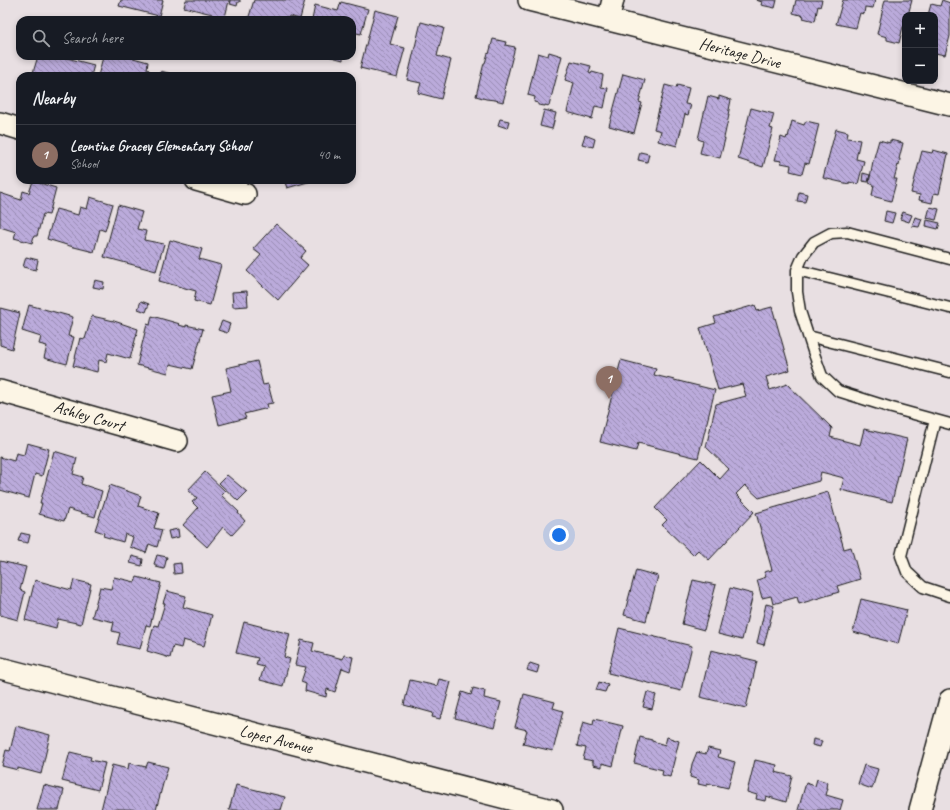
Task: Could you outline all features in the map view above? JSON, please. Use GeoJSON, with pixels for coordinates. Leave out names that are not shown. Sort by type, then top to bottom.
{"type":"FeatureCollection","features":[{"type":"Feature","properties":{"kind":"street","name":"Heritage Drive"},"geometry":{"type":"LineString","coordinates":[[529,0],[611,10],[950,105]]}},
{"type":"Feature","properties":{"kind":"street"},"geometry":{"type":"LineString","coordinates":[[0,123],[16,128]]}},
{"type":"Feature","properties":{"kind":"street"},"geometry":{"type":"LineString","coordinates":[[210,184],[245,194]]}},
{"type":"Feature","properties":{"kind":"street","name":"Ashley Court"},"geometry":{"type":"LineString","coordinates":[[0,391],[177,441]]}},
{"type":"Feature","properties":{"kind":"street","name":"Lopes Avenue"},"geometry":{"type":"LineString","coordinates":[[0,668],[552,810]]}},
{"type":"Feature","properties":{"kind":"street"},"geometry":{"type":"LineString","coordinates":[[920,810],[943,753],[950,700]]}},
{"type":"Feature","properties":{"kind":"lane"},"geometry":{"type":"LineString","coordinates":[[950,259],[848,232],[831,233],[814,242],[803,256],[797,270],[797,292],[800,310],[822,376],[838,391],[950,424]]}},
{"type":"Feature","properties":{"kind":"lane"},"geometry":{"type":"LineString","coordinates":[[797,270],[950,308]]}},
{"type":"Feature","properties":{"kind":"lane"},"geometry":{"type":"LineString","coordinates":[[808,336],[950,372]]}},
{"type":"Feature","properties":{"kind":"lane"},"geometry":{"type":"LineString","coordinates":[[935,420],[901,556],[907,572],[923,587],[947,595]]}},
{"type":"Feature","properties":{"kind":"building"},"geometry":{"type":"Polygon","coordinates":[[[121,0],[163,0],[159,16],[119,6],[121,0]]]}},
{"type":"Feature","properties":{"kind":"building"},"geometry":{"type":"Polygon","coordinates":[[[186,0],[240,0],[237,6],[230,4],[231,1],[229,1],[225,16],[212,16],[212,14],[184,7],[186,0]]]}},
{"type":"Feature","properties":{"kind":"building"},"geometry":{"type":"Polygon","coordinates":[[[254,0],[305,0],[301,16],[249,16],[254,0]]]}},
{"type":"Feature","properties":{"kind":"building"},"geometry":{"type":"Polygon","coordinates":[[[756,0],[777,0],[775,8],[761,5],[762,2],[756,0]]]}},
{"type":"Feature","properties":{"kind":"building"},"geometry":{"type":"Polygon","coordinates":[[[796,0],[822,0],[820,7],[818,6],[815,21],[803,18],[804,16],[793,13],[796,0]]]}},
{"type":"Feature","properties":{"kind":"building"},"geometry":{"type":"Polygon","coordinates":[[[843,0],[875,0],[873,8],[865,7],[864,14],[860,13],[856,28],[836,24],[843,0]]]}},
{"type":"Feature","properties":{"kind":"building"},"geometry":{"type":"Polygon","coordinates":[[[885,0],[912,0],[909,12],[902,12],[902,31],[899,43],[887,40],[887,37],[877,34],[885,0]]]}},
{"type":"Feature","properties":{"kind":"building"},"geometry":{"type":"Polygon","coordinates":[[[942,0],[950,3],[950,36],[945,55],[938,54],[938,12],[929,12],[931,4],[940,6],[942,0]]]}},
{"type":"Feature","properties":{"kind":"building"},"geometry":{"type":"Polygon","coordinates":[[[341,2],[368,9],[361,34],[356,33],[356,16],[313,16],[315,5],[338,11],[341,2]]]}},
{"type":"Feature","properties":{"kind":"building"},"geometry":{"type":"Polygon","coordinates":[[[375,10],[398,16],[390,44],[405,48],[397,77],[360,68],[375,10]]]}},
{"type":"Feature","properties":{"kind":"building"},"geometry":{"type":"Polygon","coordinates":[[[421,22],[444,28],[437,56],[451,60],[441,99],[418,93],[421,83],[407,80],[421,22]]]}},
{"type":"Feature","properties":{"kind":"building"},"geometry":{"type":"Polygon","coordinates":[[[493,39],[506,42],[505,45],[515,47],[504,90],[506,91],[503,102],[476,96],[484,63],[488,53],[489,54],[493,39]]]}},
{"type":"Feature","properties":{"kind":"building"},"geometry":{"type":"Polygon","coordinates":[[[549,52],[562,56],[549,106],[545,106],[538,105],[538,103],[534,102],[535,97],[528,95],[538,53],[548,56],[549,52]]]}},
{"type":"Feature","properties":{"kind":"building"},"geometry":{"type":"Polygon","coordinates":[[[37,60],[75,60],[94,65],[92,72],[33,72],[37,60]]]}},
{"type":"Feature","properties":{"kind":"building"},"geometry":{"type":"Polygon","coordinates":[[[102,60],[141,60],[148,62],[147,69],[149,70],[149,72],[99,72],[102,60]]]}},
{"type":"Feature","properties":{"kind":"building"},"geometry":{"type":"Polygon","coordinates":[[[571,61],[591,66],[589,73],[591,74],[592,72],[603,75],[601,87],[608,88],[604,108],[595,106],[592,119],[567,112],[574,83],[565,80],[571,61]]]}},
{"type":"Feature","properties":{"kind":"building"},"geometry":{"type":"Polygon","coordinates":[[[623,74],[645,80],[639,102],[642,103],[634,133],[609,126],[623,74]]]}},
{"type":"Feature","properties":{"kind":"building"},"geometry":{"type":"Polygon","coordinates":[[[665,85],[676,88],[677,85],[689,88],[685,104],[691,105],[688,115],[685,114],[677,146],[658,141],[661,131],[654,129],[665,85]]]}},
{"type":"Feature","properties":{"kind":"building"},"geometry":{"type":"Polygon","coordinates":[[[708,96],[719,99],[719,96],[731,100],[725,139],[720,158],[700,153],[703,141],[698,139],[708,96]]]}},
{"type":"Feature","properties":{"kind":"building"},"geometry":{"type":"Polygon","coordinates":[[[751,108],[774,114],[770,128],[773,129],[763,167],[738,159],[751,108]]]}},
{"type":"Feature","properties":{"kind":"building"},"geometry":{"type":"Polygon","coordinates":[[[544,110],[556,113],[552,129],[540,126],[544,110]]]}},
{"type":"Feature","properties":{"kind":"building"},"geometry":{"type":"Polygon","coordinates":[[[500,119],[509,121],[507,128],[498,125],[500,119]]]}},
{"type":"Feature","properties":{"kind":"building"},"geometry":{"type":"Polygon","coordinates":[[[792,121],[804,125],[806,121],[819,124],[809,164],[805,163],[802,174],[790,171],[791,165],[775,160],[781,137],[786,139],[787,136],[788,137],[792,121]]]}},
{"type":"Feature","properties":{"kind":"building"},"geometry":{"type":"Polygon","coordinates":[[[836,129],[848,132],[847,138],[860,140],[856,159],[864,161],[858,184],[849,182],[849,184],[823,178],[836,129]]]}},
{"type":"Feature","properties":{"kind":"building"},"geometry":{"type":"Polygon","coordinates":[[[585,135],[595,139],[593,147],[582,144],[585,135]]]}},
{"type":"Feature","properties":{"kind":"building"},"geometry":{"type":"Polygon","coordinates":[[[879,140],[890,143],[890,140],[903,143],[899,166],[898,165],[894,179],[897,179],[891,201],[872,196],[874,185],[869,183],[879,140]]]}},
{"type":"Feature","properties":{"kind":"building"},"geometry":{"type":"Polygon","coordinates":[[[933,150],[948,154],[939,194],[934,193],[932,203],[919,200],[920,195],[911,193],[922,151],[932,153],[933,150]]]}},
{"type":"Feature","properties":{"kind":"building"},"geometry":{"type":"Polygon","coordinates":[[[640,152],[649,154],[647,162],[638,160],[640,152]]]}},
{"type":"Feature","properties":{"kind":"building"},"geometry":{"type":"Polygon","coordinates":[[[863,173],[870,175],[868,182],[862,181],[863,173]]]}},
{"type":"Feature","properties":{"kind":"building"},"geometry":{"type":"Polygon","coordinates":[[[32,184],[43,184],[56,188],[49,215],[43,214],[37,236],[34,236],[32,243],[14,238],[16,232],[0,227],[0,193],[21,200],[23,191],[29,193],[32,184]]]}},
{"type":"Feature","properties":{"kind":"building"},"geometry":{"type":"Polygon","coordinates":[[[286,184],[301,184],[287,188],[286,184]]]}},
{"type":"Feature","properties":{"kind":"building"},"geometry":{"type":"Polygon","coordinates":[[[799,192],[807,194],[805,202],[797,201],[799,192]]]}},
{"type":"Feature","properties":{"kind":"building"},"geometry":{"type":"Polygon","coordinates":[[[90,197],[113,204],[105,231],[100,229],[94,252],[47,239],[56,209],[78,215],[80,207],[87,209],[90,197]]]}},
{"type":"Feature","properties":{"kind":"building"},"geometry":{"type":"Polygon","coordinates":[[[118,205],[142,212],[137,229],[146,231],[144,240],[164,244],[156,271],[104,257],[118,205]]]}},
{"type":"Feature","properties":{"kind":"building"},"geometry":{"type":"Polygon","coordinates":[[[930,207],[939,209],[936,220],[927,218],[930,207]]]}},
{"type":"Feature","properties":{"kind":"building"},"geometry":{"type":"Polygon","coordinates":[[[886,211],[895,213],[892,223],[884,221],[886,211]]]}},
{"type":"Feature","properties":{"kind":"building"},"geometry":{"type":"Polygon","coordinates":[[[903,212],[912,215],[909,222],[900,219],[903,212]]]}},
{"type":"Feature","properties":{"kind":"building"},"geometry":{"type":"Polygon","coordinates":[[[915,217],[922,219],[919,227],[912,226],[915,217]]]}},
{"type":"Feature","properties":{"kind":"building"},"geometry":{"type":"Polygon","coordinates":[[[927,220],[940,223],[938,229],[926,226],[927,220]]]}},
{"type":"Feature","properties":{"kind":"building"},"geometry":{"type":"Polygon","coordinates":[[[276,224],[306,251],[300,258],[308,265],[278,300],[247,271],[261,255],[253,249],[276,224]]]}},
{"type":"Feature","properties":{"kind":"building"},"geometry":{"type":"Polygon","coordinates":[[[170,240],[202,249],[199,259],[221,265],[210,305],[194,301],[196,291],[159,281],[170,240]]]}},
{"type":"Feature","properties":{"kind":"building"},"geometry":{"type":"Polygon","coordinates":[[[26,257],[38,260],[36,270],[23,267],[26,257]]]}},
{"type":"Feature","properties":{"kind":"building"},"geometry":{"type":"Polygon","coordinates":[[[95,280],[104,282],[103,289],[93,287],[95,280]]]}},
{"type":"Feature","properties":{"kind":"building"},"geometry":{"type":"Polygon","coordinates":[[[247,291],[248,306],[233,307],[232,292],[247,291]]]}},
{"type":"Feature","properties":{"kind":"building"},"geometry":{"type":"Polygon","coordinates":[[[141,301],[149,304],[146,312],[138,309],[141,301]]]}},
{"type":"Feature","properties":{"kind":"building"},"geometry":{"type":"Polygon","coordinates":[[[29,305],[73,317],[68,336],[74,337],[67,364],[44,358],[47,346],[39,344],[41,337],[22,331],[29,305]]]}},
{"type":"Feature","properties":{"kind":"building"},"geometry":{"type":"Polygon","coordinates":[[[755,305],[757,311],[772,307],[790,370],[766,377],[770,390],[787,384],[832,428],[830,437],[860,445],[864,429],[907,439],[892,502],[841,490],[844,478],[821,472],[819,481],[759,498],[745,485],[736,494],[754,512],[709,560],[698,550],[693,555],[662,525],[667,520],[655,508],[701,460],[720,479],[729,469],[706,447],[716,404],[746,396],[742,384],[718,390],[700,328],[716,323],[714,317],[755,305]]]}},
{"type":"Feature","properties":{"kind":"building"},"geometry":{"type":"Polygon","coordinates":[[[0,308],[20,313],[12,349],[0,345],[0,308]]]}},
{"type":"Feature","properties":{"kind":"building"},"geometry":{"type":"Polygon","coordinates":[[[92,316],[138,329],[130,359],[108,353],[106,362],[99,360],[97,372],[73,366],[80,338],[85,339],[92,316]]]}},
{"type":"Feature","properties":{"kind":"building"},"geometry":{"type":"Polygon","coordinates":[[[152,316],[186,327],[186,325],[203,329],[192,369],[170,364],[168,373],[137,365],[147,324],[150,325],[152,316]]]}},
{"type":"Feature","properties":{"kind":"building"},"geometry":{"type":"Polygon","coordinates":[[[222,321],[230,324],[227,333],[218,330],[222,321]]]}},
{"type":"Feature","properties":{"kind":"building"},"geometry":{"type":"Polygon","coordinates":[[[621,360],[656,369],[654,375],[715,390],[698,458],[638,443],[636,451],[600,442],[621,360]]]}},
{"type":"Feature","properties":{"kind":"building"},"geometry":{"type":"Polygon","coordinates":[[[257,361],[263,385],[268,384],[273,403],[267,404],[268,408],[244,414],[246,418],[219,425],[212,395],[231,391],[226,368],[257,361]]]}},
{"type":"Feature","properties":{"kind":"building"},"geometry":{"type":"Polygon","coordinates":[[[27,443],[49,449],[42,476],[35,474],[29,498],[0,490],[0,457],[14,461],[16,453],[24,455],[27,443]]]}},
{"type":"Feature","properties":{"kind":"building"},"geometry":{"type":"Polygon","coordinates":[[[54,451],[77,458],[73,474],[83,477],[81,484],[102,491],[95,517],[68,509],[64,521],[39,514],[42,503],[40,503],[54,451]]]}},
{"type":"Feature","properties":{"kind":"building"},"geometry":{"type":"Polygon","coordinates":[[[205,472],[225,491],[221,495],[239,512],[238,513],[245,521],[232,535],[223,527],[207,547],[183,525],[198,508],[192,502],[197,498],[188,490],[205,472]]]}},
{"type":"Feature","properties":{"kind":"building"},"geometry":{"type":"Polygon","coordinates":[[[227,475],[247,492],[238,501],[219,483],[227,475]]]}},
{"type":"Feature","properties":{"kind":"building"},"geometry":{"type":"Polygon","coordinates":[[[110,485],[141,496],[138,506],[159,513],[154,528],[162,530],[157,547],[149,544],[146,553],[130,547],[133,537],[125,534],[123,542],[103,536],[104,533],[95,530],[110,485]]]}},
{"type":"Feature","properties":{"kind":"building"},"geometry":{"type":"Polygon","coordinates":[[[828,492],[844,549],[851,547],[860,579],[837,586],[839,592],[799,604],[797,597],[773,604],[771,596],[762,598],[757,580],[766,577],[764,572],[772,570],[756,513],[828,492]]]}},
{"type":"Feature","properties":{"kind":"building"},"geometry":{"type":"Polygon","coordinates":[[[178,529],[179,537],[170,539],[168,531],[178,529]]]}},
{"type":"Feature","properties":{"kind":"building"},"geometry":{"type":"Polygon","coordinates":[[[21,533],[30,535],[28,543],[18,541],[21,533]]]}},
{"type":"Feature","properties":{"kind":"building"},"geometry":{"type":"Polygon","coordinates":[[[157,555],[167,557],[164,569],[156,567],[154,564],[157,555]]]}},
{"type":"Feature","properties":{"kind":"building"},"geometry":{"type":"Polygon","coordinates":[[[132,556],[143,559],[142,566],[130,563],[132,556]]]}},
{"type":"Feature","properties":{"kind":"building"},"geometry":{"type":"Polygon","coordinates":[[[0,561],[26,567],[20,590],[25,592],[18,620],[0,615],[0,561]]]}},
{"type":"Feature","properties":{"kind":"building"},"geometry":{"type":"Polygon","coordinates":[[[181,563],[182,573],[174,574],[173,564],[181,563]]]}},
{"type":"Feature","properties":{"kind":"building"},"geometry":{"type":"Polygon","coordinates":[[[636,570],[658,576],[646,621],[624,615],[636,570]]]}},
{"type":"Feature","properties":{"kind":"building"},"geometry":{"type":"Polygon","coordinates":[[[114,577],[135,582],[137,577],[161,583],[150,626],[146,625],[140,649],[117,644],[120,633],[112,631],[114,622],[92,617],[100,587],[111,589],[114,577]]]}},
{"type":"Feature","properties":{"kind":"building"},"geometry":{"type":"Polygon","coordinates":[[[35,580],[71,590],[74,580],[91,584],[81,624],[58,619],[56,628],[25,620],[35,580]]]}},
{"type":"Feature","properties":{"kind":"building"},"geometry":{"type":"Polygon","coordinates":[[[693,580],[716,585],[704,630],[682,624],[693,580]]]}},
{"type":"Feature","properties":{"kind":"building"},"geometry":{"type":"Polygon","coordinates":[[[730,588],[753,594],[742,640],[718,634],[730,588]]]}},
{"type":"Feature","properties":{"kind":"building"},"geometry":{"type":"Polygon","coordinates":[[[167,591],[186,596],[183,607],[212,615],[204,646],[183,640],[181,648],[173,646],[170,658],[147,651],[154,625],[158,626],[167,591]]]}},
{"type":"Feature","properties":{"kind":"building"},"geometry":{"type":"Polygon","coordinates":[[[861,599],[907,610],[898,644],[853,632],[861,599]]]}},
{"type":"Feature","properties":{"kind":"building"},"geometry":{"type":"Polygon","coordinates":[[[766,604],[774,606],[764,645],[757,643],[766,604]]]}},
{"type":"Feature","properties":{"kind":"building"},"geometry":{"type":"Polygon","coordinates":[[[244,622],[290,634],[284,657],[290,659],[283,686],[260,680],[264,667],[256,665],[258,658],[236,653],[244,622]]]}},
{"type":"Feature","properties":{"kind":"building"},"geometry":{"type":"Polygon","coordinates":[[[619,628],[692,646],[681,691],[608,673],[619,628]]]}},
{"type":"Feature","properties":{"kind":"building"},"geometry":{"type":"Polygon","coordinates":[[[301,640],[314,643],[312,651],[343,659],[344,655],[353,657],[350,671],[342,668],[335,692],[327,689],[326,697],[305,691],[306,684],[301,682],[306,667],[295,665],[301,640]]]}},
{"type":"Feature","properties":{"kind":"building"},"geometry":{"type":"Polygon","coordinates":[[[711,650],[757,661],[746,708],[700,697],[711,650]]]}},
{"type":"Feature","properties":{"kind":"building"},"geometry":{"type":"Polygon","coordinates":[[[530,663],[539,666],[537,673],[527,670],[530,663]]]}},
{"type":"Feature","properties":{"kind":"building"},"geometry":{"type":"Polygon","coordinates":[[[439,679],[451,682],[440,719],[432,717],[433,713],[404,705],[410,680],[437,686],[439,679]]]}},
{"type":"Feature","properties":{"kind":"building"},"geometry":{"type":"Polygon","coordinates":[[[599,682],[608,685],[605,692],[596,690],[599,682]]]}},
{"type":"Feature","properties":{"kind":"building"},"geometry":{"type":"Polygon","coordinates":[[[473,688],[485,691],[484,698],[501,702],[494,728],[455,718],[462,692],[471,695],[473,688]]]}},
{"type":"Feature","properties":{"kind":"building"},"geometry":{"type":"Polygon","coordinates":[[[647,692],[656,695],[652,709],[643,707],[647,692]]]}},
{"type":"Feature","properties":{"kind":"building"},"geometry":{"type":"Polygon","coordinates":[[[524,694],[555,702],[553,708],[563,711],[553,751],[523,744],[527,730],[515,727],[524,694]]]}},
{"type":"Feature","properties":{"kind":"building"},"geometry":{"type":"Polygon","coordinates":[[[594,719],[623,726],[613,766],[602,763],[602,767],[593,765],[593,761],[583,759],[586,748],[577,746],[583,722],[593,725],[594,719]]]}},
{"type":"Feature","properties":{"kind":"building"},"geometry":{"type":"Polygon","coordinates":[[[16,726],[50,735],[41,774],[18,768],[18,770],[2,766],[6,750],[10,751],[16,726]]]}},
{"type":"Feature","properties":{"kind":"building"},"geometry":{"type":"Polygon","coordinates":[[[640,737],[665,745],[667,737],[679,741],[670,777],[662,775],[663,770],[634,763],[640,737]]]}},
{"type":"Feature","properties":{"kind":"building"},"geometry":{"type":"Polygon","coordinates":[[[813,739],[822,741],[820,747],[812,745],[813,739]]]}},
{"type":"Feature","properties":{"kind":"building"},"geometry":{"type":"Polygon","coordinates":[[[708,748],[720,751],[718,757],[735,762],[728,788],[707,783],[707,786],[698,784],[699,780],[690,777],[692,764],[697,752],[706,754],[708,748]]]}},
{"type":"Feature","properties":{"kind":"building"},"geometry":{"type":"Polygon","coordinates":[[[70,752],[91,757],[90,760],[105,763],[98,790],[62,781],[70,752]]]}},
{"type":"Feature","properties":{"kind":"building"},"geometry":{"type":"Polygon","coordinates":[[[755,760],[777,765],[775,772],[792,776],[786,802],[766,796],[765,801],[756,799],[757,795],[747,792],[755,760]]]}},
{"type":"Feature","properties":{"kind":"building"},"geometry":{"type":"Polygon","coordinates":[[[148,762],[168,767],[156,810],[101,810],[112,765],[128,769],[129,763],[146,767],[148,762]]]}},
{"type":"Feature","properties":{"kind":"building"},"geometry":{"type":"Polygon","coordinates":[[[864,765],[878,769],[872,789],[858,784],[864,765]]]}},
{"type":"Feature","properties":{"kind":"building"},"geometry":{"type":"Polygon","coordinates":[[[817,779],[827,782],[826,788],[828,788],[826,795],[843,800],[840,810],[798,810],[806,783],[815,786],[817,779]]]}},
{"type":"Feature","properties":{"kind":"building"},"geometry":{"type":"Polygon","coordinates":[[[44,785],[64,790],[59,810],[37,810],[44,785]]]}},
{"type":"Feature","properties":{"kind":"building"},"geometry":{"type":"Polygon","coordinates":[[[236,785],[285,797],[281,810],[229,810],[236,785]]]}},
{"type":"Feature","properties":{"kind":"place","name":"Leontine Gracey Elementary School"},"geometry":{"type":"Point","coordinates":[609,399]}}]}
